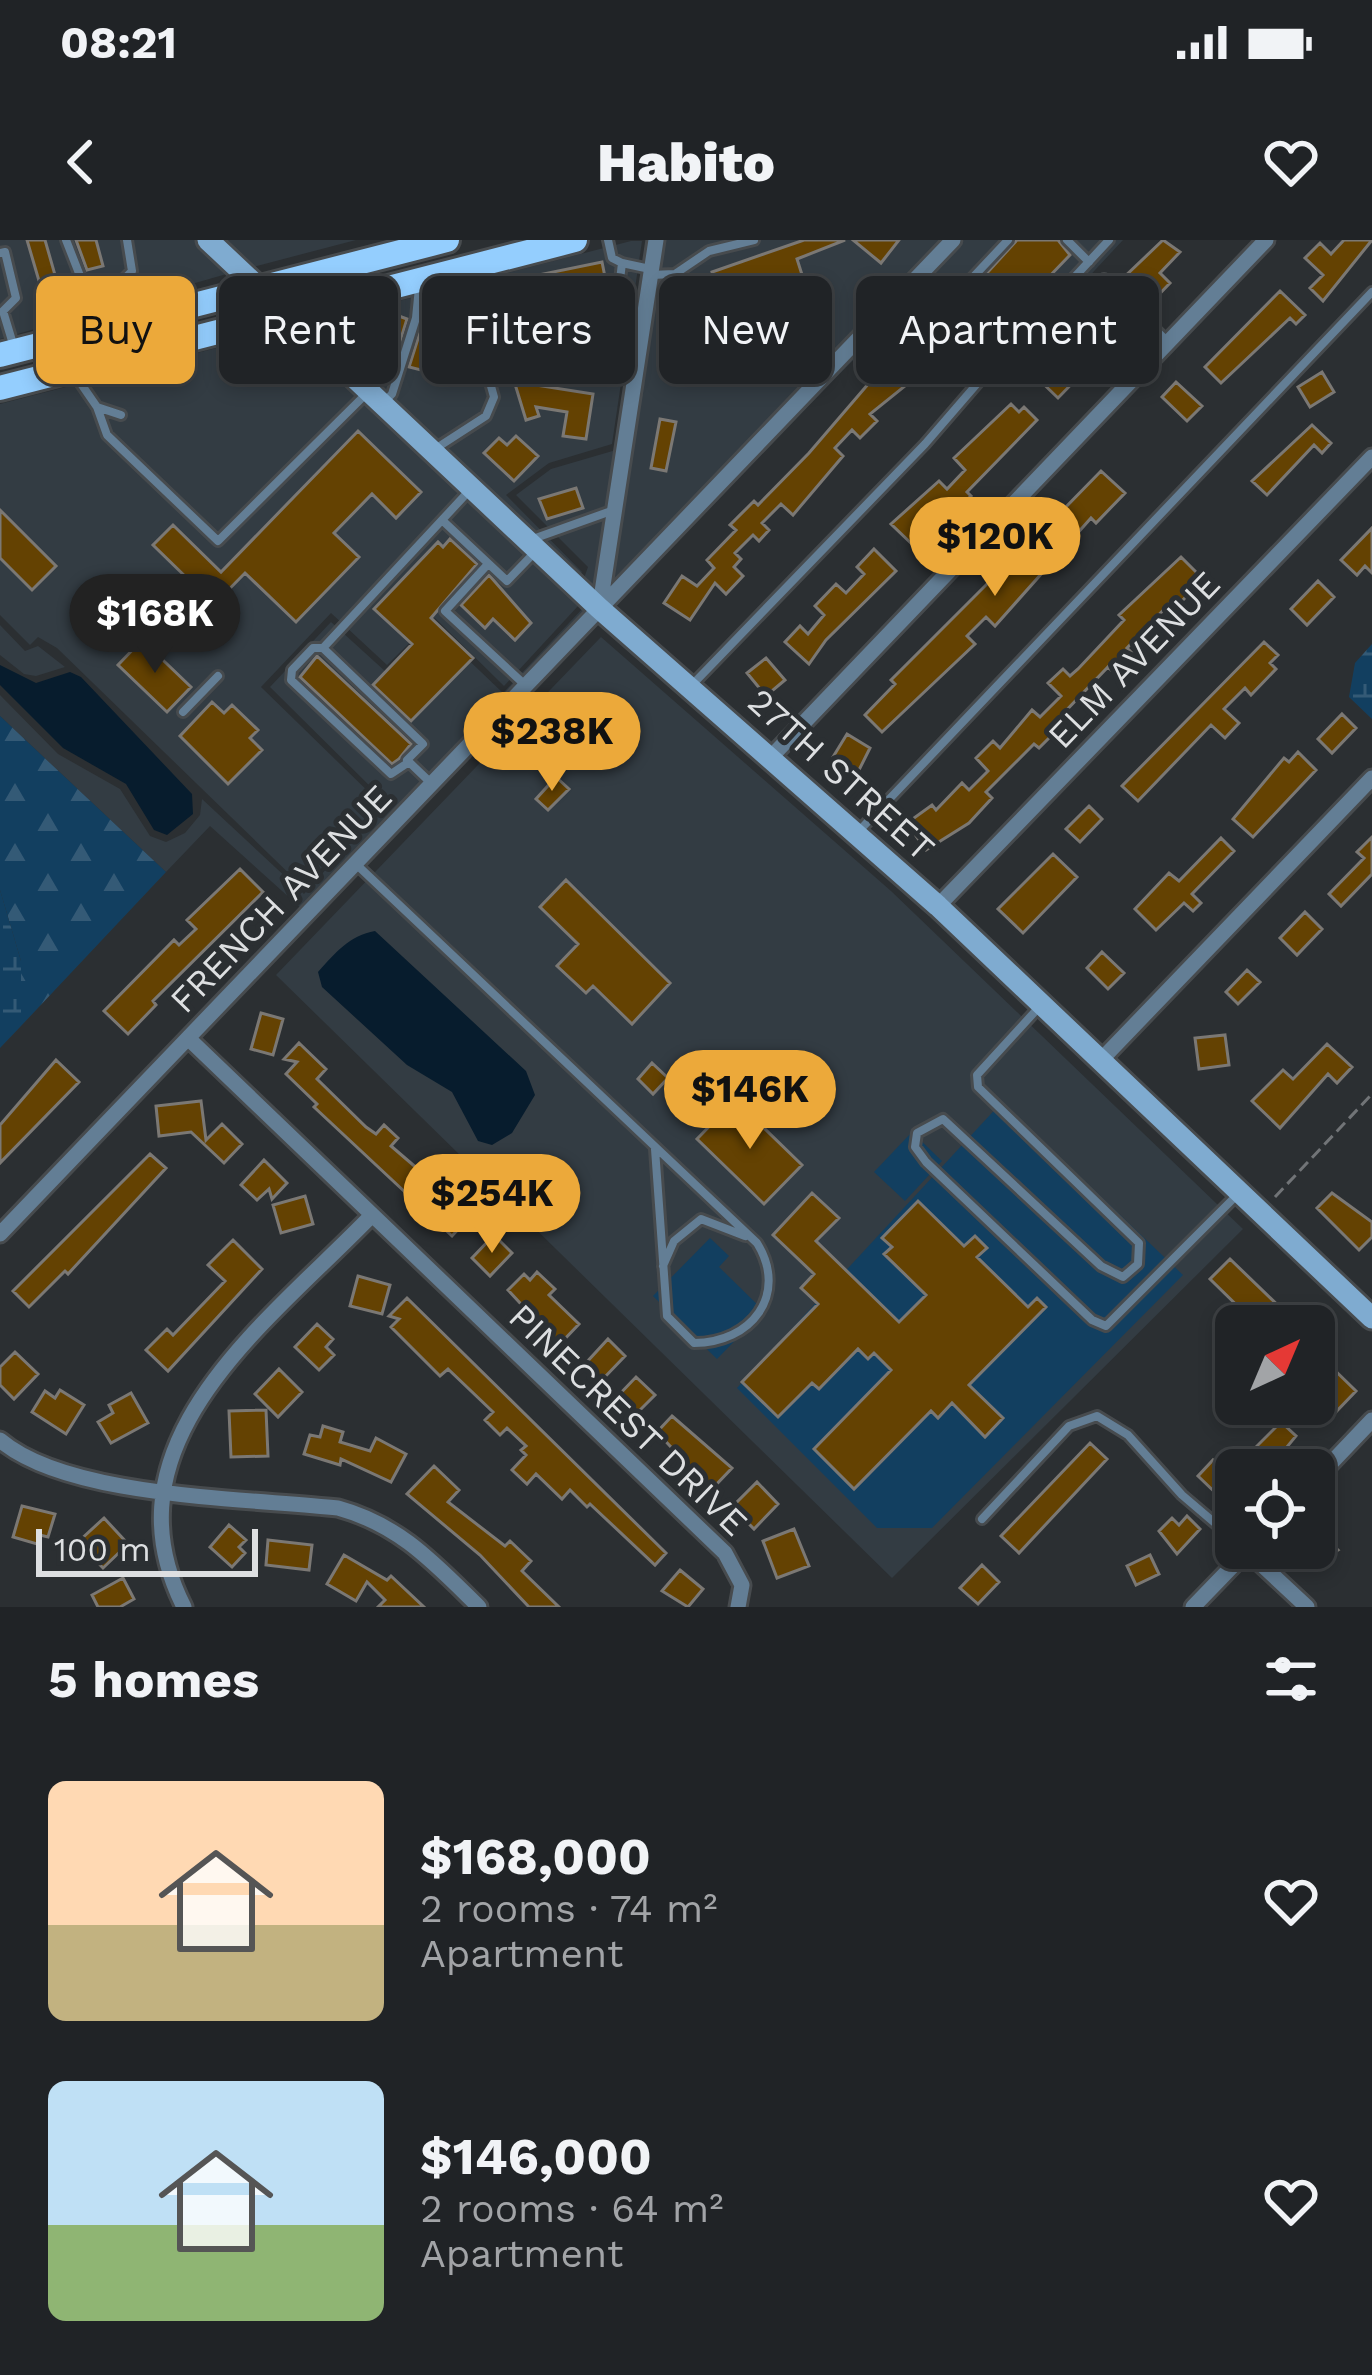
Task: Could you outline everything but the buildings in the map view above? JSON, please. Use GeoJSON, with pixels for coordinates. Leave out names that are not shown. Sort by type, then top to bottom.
{"type":"FeatureCollection","features":[{"type":"Feature","properties":{"kind":"main road","name":"27TH STREET"},"geometry":{"type":"LineString","coordinates":[[208,240],[245,276]]}},
{"type":"Feature","properties":{"kind":"main road"},"geometry":{"type":"LineString","coordinates":[[303,276],[413,244],[447,240]]}},
{"type":"Feature","properties":{"kind":"main road"},"geometry":{"type":"LineString","coordinates":[[398,285],[575,240]]}},
{"type":"Feature","properties":{"kind":"main road"},"geometry":{"type":"LineString","coordinates":[[0,388],[36,378]]}},
{"type":"Feature","properties":{"kind":"main road","name":"27TH STREET"},"geometry":{"type":"LineString","coordinates":[[362,384],[599,608],[938,906],[1372,1318]]}},
{"type":"Feature","properties":{"kind":"street"},"geometry":{"type":"LineString","coordinates":[[635,381],[656,240]]}},
{"type":"Feature","properties":{"kind":"street","name":"FRENCH AVENUE"},"geometry":{"type":"LineString","coordinates":[[919,276],[953,240]]}},
{"type":"Feature","properties":{"kind":"street"},"geometry":{"type":"LineString","coordinates":[[772,756],[1266,240]]}},
{"type":"Feature","properties":{"kind":"street","name":"FRENCH AVENUE"},"geometry":{"type":"LineString","coordinates":[[0,1234],[856,341]]}},
{"type":"Feature","properties":{"kind":"street"},"geometry":{"type":"LineString","coordinates":[[599,608],[635,384]]}},
{"type":"Feature","properties":{"kind":"street","name":"ELM AVENUE"},"geometry":{"type":"LineString","coordinates":[[938,906],[1372,457]]}},
{"type":"Feature","properties":{"kind":"street"},"geometry":{"type":"LineString","coordinates":[[1101,1060],[1372,778]]}},
{"type":"Feature","properties":{"kind":"street","name":"PINECREST DRIVE"},"geometry":{"type":"LineString","coordinates":[[188,1039],[725,1553],[742,1585],[737,1607]]}},
{"type":"Feature","properties":{"kind":"street"},"geometry":{"type":"LineString","coordinates":[[184,1607],[164,1558],[162,1488],[184,1420],[201,1394],[372,1215]]}},
{"type":"Feature","properties":{"kind":"street"},"geometry":{"type":"LineString","coordinates":[[1335,1459],[1372,1420]]}},
{"type":"Feature","properties":{"kind":"street"},"geometry":{"type":"LineString","coordinates":[[0,1440],[46,1470],[368,1516],[395,1528],[478,1607]]}},
{"type":"Feature","properties":{"kind":"street"},"geometry":{"type":"LineString","coordinates":[[1193,1607],[1225,1569]]}},
{"type":"Feature","properties":{"kind":"street"},"geometry":{"type":"LineString","coordinates":[[1267,1569],[1307,1607]]}},
{"type":"Feature","properties":{"kind":"lane"},"geometry":{"type":"LineString","coordinates":[[66,240],[77,276]]}},
{"type":"Feature","properties":{"kind":"lane"},"geometry":{"type":"LineString","coordinates":[[127,240],[129,276]]}},
{"type":"Feature","properties":{"kind":"lane"},"geometry":{"type":"LineString","coordinates":[[608,240],[612,258],[651,272],[675,274],[709,250],[754,240]]}},
{"type":"Feature","properties":{"kind":"lane"},"geometry":{"type":"LineString","coordinates":[[974,276],[1008,240]]}},
{"type":"Feature","properties":{"kind":"lane"},"geometry":{"type":"LineString","coordinates":[[1067,240],[1090,262]]}},
{"type":"Feature","properties":{"kind":"lane"},"geometry":{"type":"LineString","coordinates":[[1077,276],[1109,240]]}},
{"type":"Feature","properties":{"kind":"lane"},"geometry":{"type":"LineString","coordinates":[[0,253],[5,252],[16,298],[1,311],[8,353]]}},
{"type":"Feature","properties":{"kind":"lane"},"geometry":{"type":"LineString","coordinates":[[621,276],[622,263]]}},
{"type":"Feature","properties":{"kind":"lane"},"geometry":{"type":"LineString","coordinates":[[432,451],[486,416],[494,397],[459,270]]}},
{"type":"Feature","properties":{"kind":"lane"},"geometry":{"type":"LineString","coordinates":[[82,384],[107,435],[218,541],[376,397],[392,394],[416,318],[419,280]]}},
{"type":"Feature","properties":{"kind":"lane"},"geometry":{"type":"LineString","coordinates":[[857,832],[1372,292]]}},
{"type":"Feature","properties":{"kind":"lane"},"geometry":{"type":"LineString","coordinates":[[1159,333],[1168,342]]}},
{"type":"Feature","properties":{"kind":"lane"},"geometry":{"type":"LineString","coordinates":[[635,336],[641,338]]}},
{"type":"Feature","properties":{"kind":"lane"},"geometry":{"type":"LineString","coordinates":[[691,686],[925,444],[977,384]]}},
{"type":"Feature","properties":{"kind":"lane"},"geometry":{"type":"LineString","coordinates":[[97,407],[121,415]]}},
{"type":"Feature","properties":{"kind":"lane"},"geometry":{"type":"LineString","coordinates":[[323,648],[472,488]]}},
{"type":"Feature","properties":{"kind":"lane"},"geometry":{"type":"LineString","coordinates":[[442,520],[507,581],[533,545],[614,510]]}},
{"type":"Feature","properties":{"kind":"lane"},"geometry":{"type":"LineString","coordinates":[[488,564],[445,611],[525,686]]}},
{"type":"Feature","properties":{"kind":"lane"},"geometry":{"type":"LineString","coordinates":[[314,648],[323,648],[423,744],[391,774],[291,680],[292,670],[314,648]]}},
{"type":"Feature","properties":{"kind":"lane"},"geometry":{"type":"LineString","coordinates":[[183,712],[218,676]]}},
{"type":"Feature","properties":{"kind":"lane"},"geometry":{"type":"LineString","coordinates":[[409,762],[432,784]]}},
{"type":"Feature","properties":{"kind":"lane"},"geometry":{"type":"LineString","coordinates":[[356,863],[757,1243],[772,1267],[772,1286],[751,1320],[719,1343],[694,1343],[667,1316],[656,1150]]}},
{"type":"Feature","properties":{"kind":"lane"},"geometry":{"type":"LineString","coordinates":[[1042,1004],[977,1076],[978,1087],[1130,1232],[1142,1253],[1131,1272],[1113,1274],[951,1125],[943,1119],[928,1123],[917,1133],[920,1154],[1009,1241],[1106,1326],[1240,1192]]}},
{"type":"Feature","properties":{"kind":"lane"},"geometry":{"type":"LineString","coordinates":[[661,1272],[674,1241],[701,1219],[723,1224],[757,1243]]}},
{"type":"Feature","properties":{"kind":"lane"},"geometry":{"type":"LineString","coordinates":[[982,1519],[1069,1426],[1097,1416],[1128,1435],[1182,1495],[1215,1523]]}},
{"type":"Feature","properties":{"kind":"path"},"geometry":{"type":"LineString","coordinates":[[1261,1212],[1372,1094]]}},
{"type":"Feature","properties":{"kind":"shaded area"},"geometry":{"type":"Polygon","coordinates":[[[0,240],[195,240],[230,273],[195,283],[195,276],[36,276],[36,329],[0,339],[0,240]]]}},
{"type":"Feature","properties":{"kind":"shaded area"},"geometry":{"type":"Polygon","coordinates":[[[220,240],[356,240],[249,268],[220,240]]]}},
{"type":"Feature","properties":{"kind":"shaded area"},"geometry":{"type":"Polygon","coordinates":[[[664,240],[943,240],[908,276],[856,276],[856,330],[832,355],[832,276],[659,276],[659,384],[804,384],[611,585],[664,240]]]}},
{"type":"Feature","properties":{"kind":"shaded area"},"geometry":{"type":"Polygon","coordinates":[[[964,240],[1123,240],[1089,276],[929,276],[964,240]]]}},
{"type":"Feature","properties":{"kind":"shaded area"},"geometry":{"type":"Polygon","coordinates":[[[642,241],[635,288],[635,276],[496,276],[642,241]]]}},
{"type":"Feature","properties":{"kind":"shaded area"},"geometry":{"type":"Polygon","coordinates":[[[422,295],[422,384],[621,384],[612,444],[549,463],[506,495],[582,572],[565,592],[578,606],[504,686],[435,618],[387,665],[331,613],[261,687],[379,802],[304,888],[57,648],[38,637],[30,645],[0,615],[0,404],[77,384],[195,384],[195,354],[219,347],[219,384],[398,384],[398,301],[422,295]]]}},
{"type":"Feature","properties":{"kind":"shaded area"},"geometry":{"type":"Polygon","coordinates":[[[856,352],[832,382],[832,377],[856,352]]]}},
{"type":"Feature","properties":{"kind":"shaded area"},"geometry":{"type":"Polygon","coordinates":[[[825,384],[830,384],[611,607],[825,384]]]}},
{"type":"Feature","properties":{"kind":"shaded area"},"geometry":{"type":"Polygon","coordinates":[[[616,450],[594,591],[583,581],[588,567],[516,495],[551,469],[616,450]]]}},
{"type":"Feature","properties":{"kind":"shaded area"},"geometry":{"type":"Polygon","coordinates":[[[585,606],[588,609],[302,909],[210,826],[166,872],[0,716],[0,695],[58,754],[120,789],[150,836],[166,842],[185,833],[200,815],[202,799],[304,894],[386,802],[270,687],[331,622],[386,672],[434,627],[503,693],[585,606]]]}},
{"type":"Feature","properties":{"kind":"shaded area"},"geometry":{"type":"Polygon","coordinates":[[[0,625],[25,651],[38,646],[65,667],[36,676],[24,674],[0,655],[0,625]]]}},
{"type":"Feature","properties":{"kind":"shaded area"},"geometry":{"type":"Polygon","coordinates":[[[601,637],[891,891],[1243,1229],[892,1578],[276,975],[601,637]]]}},
{"type":"Feature","properties":{"kind":"shaded area"},"geometry":{"type":"Polygon","coordinates":[[[0,665],[36,683],[70,672],[81,677],[192,794],[193,814],[167,835],[154,830],[126,784],[63,748],[0,685],[0,665]]]}},
{"type":"Feature","properties":{"kind":"shaded area"},"geometry":{"type":"Polygon","coordinates":[[[375,931],[526,1071],[535,1095],[512,1133],[492,1145],[478,1141],[452,1092],[407,1065],[322,987],[318,972],[331,958],[350,941],[375,931]]]}},
{"type":"Feature","properties":{"kind":"green space"},"geometry":{"type":"Polygon","coordinates":[[[1372,644],[1372,719],[1349,697],[1355,663],[1372,644]]]}},
{"type":"Feature","properties":{"kind":"green space"},"geometry":{"type":"Polygon","coordinates":[[[0,716],[166,872],[21,1026],[21,961],[0,890],[0,716]]]}},
{"type":"Feature","properties":{"kind":"green space"},"geometry":{"type":"Polygon","coordinates":[[[0,890],[21,961],[21,1026],[0,1048],[0,890]]]}},
{"type":"Feature","properties":{"kind":"green space"},"geometry":{"type":"Polygon","coordinates":[[[1002,1102],[1183,1275],[932,1528],[877,1528],[737,1388],[1002,1102]]]}},
{"type":"Feature","properties":{"kind":"green space"},"geometry":{"type":"Polygon","coordinates":[[[912,1132],[942,1161],[905,1201],[874,1172],[912,1132]]]}},
{"type":"Feature","properties":{"kind":"green space"},"geometry":{"type":"Polygon","coordinates":[[[710,1238],[729,1256],[719,1267],[764,1311],[717,1359],[653,1296],[710,1238]]]}}]}
